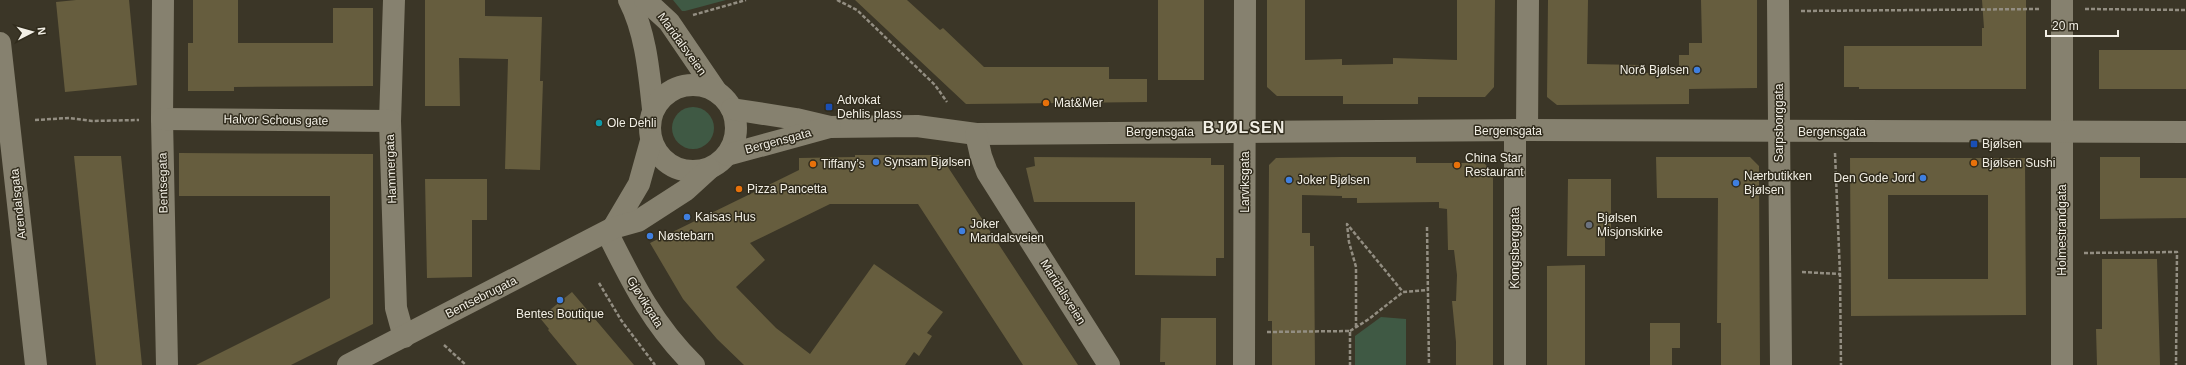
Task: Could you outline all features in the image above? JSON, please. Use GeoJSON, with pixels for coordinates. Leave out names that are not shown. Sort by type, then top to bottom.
{"type":"FeatureCollection","features":[{"type":"Feature","properties":{"kind":"street","name":"Bentsegata"},"geometry":{"type":"LineString","coordinates":[[163,0],[162,119],[167,365]]}},
{"type":"Feature","properties":{"kind":"street","name":"Hammergata"},"geometry":{"type":"LineString","coordinates":[[394,0],[390,121],[396,308],[404,337]]}},
{"type":"Feature","properties":{"kind":"street","name":"Maridalsveien"},"geometry":{"type":"LineString","coordinates":[[629,0],[635,12],[640,30],[648,65],[654,109]]}},
{"type":"Feature","properties":{"kind":"street","name":"Maridalsveien"},"geometry":{"type":"LineString","coordinates":[[645,0],[669,22],[716,91]]}},
{"type":"Feature","properties":{"kind":"street","name":"Larviksgata"},"geometry":{"type":"LineString","coordinates":[[1244,365],[1246,132],[1245,0]]}},
{"type":"Feature","properties":{"kind":"street","name":"Kongsberggata"},"geometry":{"type":"LineString","coordinates":[[1515,365],[1521,130],[1528,0]]}},
{"type":"Feature","properties":{"kind":"street","name":"Holmestrandgata"},"geometry":{"type":"LineString","coordinates":[[2062,4],[2062,365]]}},
{"type":"Feature","properties":{"kind":"street","name":"Sarpsborggata"},"geometry":{"type":"LineString","coordinates":[[1778,5],[1781,365]]}},
{"type":"Feature","properties":{"kind":"street","name":"Arendalsgata"},"geometry":{"type":"LineString","coordinates":[[0,43],[36,365]]}},
{"type":"Feature","properties":{"kind":"street"},"geometry":{"type":"LineString","coordinates":[[610,230],[639,184],[651,141],[650,120],[660,99],[670,91],[681,86],[693,84],[705,86],[716,91],[725,99],[732,109],[736,133],[733,144],[727,155],[709,169],[689,172],[669,165],[662,159],[651,141]]}},
{"type":"Feature","properties":{"kind":"street","name":"Bergensgata"},"geometry":{"type":"LineString","coordinates":[[732,109],[830,126],[934,127],[976,134],[1521,130],[1778,132],[2186,132]]}},
{"type":"Feature","properties":{"kind":"street","name":"Halvor Schous gate"},"geometry":{"type":"LineString","coordinates":[[162,119],[390,121]]}},
{"type":"Feature","properties":{"kind":"street","name":"Bergensgata"},"geometry":{"type":"LineString","coordinates":[[727,155],[830,126]]}},
{"type":"Feature","properties":{"kind":"street","name":"Maridalsveien"},"geometry":{"type":"LineString","coordinates":[[976,134],[980,156],[987,172],[1109,365]]}},
{"type":"Feature","properties":{"kind":"street","name":"Bentsebrugata"},"geometry":{"type":"LineString","coordinates":[[348,365],[610,230],[638,221],[686,190],[709,169]]}},
{"type":"Feature","properties":{"kind":"street","name":"Gjøvikgata"},"geometry":{"type":"LineString","coordinates":[[610,230],[646,308],[673,344],[694,365]]}},
{"type":"Feature","properties":{"kind":"path"},"geometry":{"type":"LineString","coordinates":[[690,16],[746,0]]}},
{"type":"Feature","properties":{"kind":"path"},"geometry":{"type":"LineString","coordinates":[[837,0],[857,10],[935,85],[947,102]]}},
{"type":"Feature","properties":{"kind":"path"},"geometry":{"type":"LineString","coordinates":[[1778,5],[2062,4],[2186,10]]}},
{"type":"Feature","properties":{"kind":"path"},"geometry":{"type":"LineString","coordinates":[[35,120],[70,118],[92,121],[162,119]]}},
{"type":"Feature","properties":{"kind":"path"},"geometry":{"type":"LineString","coordinates":[[1835,152],[1840,274],[1841,365]]}},
{"type":"Feature","properties":{"kind":"path"},"geometry":{"type":"LineString","coordinates":[[1356,327],[1356,267],[1349,242],[1347,224],[1403,292]]}},
{"type":"Feature","properties":{"kind":"path"},"geometry":{"type":"LineString","coordinates":[[1427,227],[1429,365]]}},
{"type":"Feature","properties":{"kind":"path"},"geometry":{"type":"LineString","coordinates":[[2077,253],[2177,252],[2176,365]]}},
{"type":"Feature","properties":{"kind":"path"},"geometry":{"type":"LineString","coordinates":[[1780,273],[1840,274]]}},
{"type":"Feature","properties":{"kind":"path"},"geometry":{"type":"LineString","coordinates":[[599,283],[621,320],[655,365]]}},
{"type":"Feature","properties":{"kind":"path"},"geometry":{"type":"LineString","coordinates":[[1263,332],[1350,331],[1403,292],[1428,290]]}},
{"type":"Feature","properties":{"kind":"path"},"geometry":{"type":"LineString","coordinates":[[1350,331],[1350,365]]}},
{"type":"Feature","properties":{"kind":"path"},"geometry":{"type":"LineString","coordinates":[[444,345],[466,365]]}},
{"type":"Feature","properties":{"kind":"green space"},"geometry":{"type":"Polygon","coordinates":[[[673,0],[726,0],[682,11],[673,0]]]}},
{"type":"Feature","properties":{"kind":"green space"},"geometry":{"type":"Polygon","coordinates":[[[689,107],[697,107],[705,110],[711,116],[714,128],[711,140],[705,146],[697,149],[689,149],[681,146],[675,140],[672,132],[672,124],[675,116],[681,110],[689,107]]]}},
{"type":"Feature","properties":{"kind":"green space"},"geometry":{"type":"Polygon","coordinates":[[[1381,317],[1406,319],[1406,365],[1355,365],[1355,336],[1381,317]]]}},
{"type":"Feature","properties":{"kind":"building"},"geometry":{"type":"Polygon","coordinates":[[[76,0],[129,0],[137,85],[65,92],[56,2],[76,0]]]}},
{"type":"Feature","properties":{"kind":"building"},"geometry":{"type":"Polygon","coordinates":[[[193,0],[238,0],[238,43],[333,43],[333,8],[373,8],[373,86],[234,87],[234,91],[188,91],[188,43],[193,43],[193,0]]]}},
{"type":"Feature","properties":{"kind":"building"},"geometry":{"type":"Polygon","coordinates":[[[425,0],[485,0],[485,16],[542,17],[540,81],[543,81],[540,170],[505,169],[508,59],[459,58],[460,106],[425,106],[425,0]]]}},
{"type":"Feature","properties":{"kind":"building"},"geometry":{"type":"Polygon","coordinates":[[[855,0],[907,0],[940,30],[943,28],[984,67],[1109,67],[1109,79],[1147,79],[1147,102],[966,104],[855,0]]]}},
{"type":"Feature","properties":{"kind":"building"},"geometry":{"type":"Polygon","coordinates":[[[1158,0],[1204,0],[1204,80],[1158,80],[1158,0]]]}},
{"type":"Feature","properties":{"kind":"building"},"geometry":{"type":"Polygon","coordinates":[[[1267,0],[1305,0],[1305,60],[1342,59],[1342,65],[1393,64],[1393,58],[1457,60],[1457,0],[1495,0],[1494,87],[1485,97],[1418,97],[1418,104],[1343,104],[1343,96],[1277,96],[1267,87],[1267,0]]]}},
{"type":"Feature","properties":{"kind":"building"},"geometry":{"type":"Polygon","coordinates":[[[1548,0],[1588,0],[1587,64],[1641,65],[1642,73],[1679,72],[1679,55],[1689,55],[1689,43],[1702,43],[1701,0],[1757,0],[1757,88],[1689,89],[1689,104],[1557,105],[1547,97],[1548,0]]]}},
{"type":"Feature","properties":{"kind":"building"},"geometry":{"type":"Polygon","coordinates":[[[1982,0],[2026,0],[2026,89],[1859,89],[1859,87],[1844,87],[1844,46],[1982,46],[1982,28],[1984,28],[1982,0]]]}},
{"type":"Feature","properties":{"kind":"building"},"geometry":{"type":"Polygon","coordinates":[[[2099,50],[2186,50],[2186,89],[2099,89],[2099,50]]]}},
{"type":"Feature","properties":{"kind":"building"},"geometry":{"type":"Polygon","coordinates":[[[179,153],[373,154],[373,324],[291,365],[196,365],[330,298],[330,196],[179,196],[179,153]]]}},
{"type":"Feature","properties":{"kind":"building"},"geometry":{"type":"Polygon","coordinates":[[[855,155],[940,155],[1078,365],[1023,365],[918,204],[830,204],[750,243],[765,260],[736,287],[776,328],[810,354],[874,264],[943,312],[927,333],[932,336],[919,356],[914,352],[905,365],[744,365],[717,339],[683,299],[650,243],[799,170],[799,158],[855,157],[855,155]]]}},
{"type":"Feature","properties":{"kind":"building"},"geometry":{"type":"Polygon","coordinates":[[[74,156],[121,156],[142,365],[96,365],[74,156]]]}},
{"type":"Feature","properties":{"kind":"building"},"geometry":{"type":"Polygon","coordinates":[[[1034,157],[1211,158],[1211,165],[1224,165],[1224,258],[1216,258],[1216,276],[1135,275],[1135,202],[1034,202],[1026,168],[1035,166],[1034,157]]]}},
{"type":"Feature","properties":{"kind":"building"},"geometry":{"type":"Polygon","coordinates":[[[1416,157],[1416,163],[1484,163],[1493,173],[1493,365],[1456,365],[1456,342],[1452,301],[1456,301],[1457,275],[1454,250],[1448,250],[1447,209],[1439,208],[1439,202],[1357,203],[1357,198],[1302,195],[1302,233],[1310,233],[1310,246],[1314,246],[1315,365],[1272,365],[1272,321],[1268,321],[1269,165],[1276,158],[1416,157]]]}},
{"type":"Feature","properties":{"kind":"building"},"geometry":{"type":"Polygon","coordinates":[[[1656,157],[1750,157],[1759,166],[1760,365],[1721,365],[1721,323],[1717,323],[1718,198],[1657,198],[1656,157]]]}},
{"type":"Feature","properties":{"kind":"building"},"geometry":{"type":"Polygon","coordinates":[[[2100,157],[2140,157],[2140,178],[2186,178],[2186,218],[2100,219],[2100,157]]]}},
{"type":"Feature","properties":{"kind":"building"},"geometry":{"type":"Polygon","coordinates":[[[1850,158],[2025,158],[2026,315],[1851,316],[1850,158]],[[1888,195],[1888,279],[1988,279],[1988,195],[1888,195]]]}},
{"type":"Feature","properties":{"kind":"building"},"geometry":{"type":"Polygon","coordinates":[[[425,179],[487,179],[487,220],[472,220],[472,277],[427,278],[425,179]]]}},
{"type":"Feature","properties":{"kind":"building","name":"Bjølsen Misjonskirke"},"geometry":{"type":"Polygon","coordinates":[[[1568,179],[1611,179],[1611,236],[1605,236],[1605,256],[1567,256],[1568,179]]]}},
{"type":"Feature","properties":{"kind":"building"},"geometry":{"type":"Polygon","coordinates":[[[2102,259],[2157,259],[2160,365],[2097,365],[2096,329],[2102,329],[2102,259]]]}},
{"type":"Feature","properties":{"kind":"building"},"geometry":{"type":"Polygon","coordinates":[[[1585,265],[1585,365],[1547,365],[1547,266],[1585,265]]]}},
{"type":"Feature","properties":{"kind":"building"},"geometry":{"type":"Polygon","coordinates":[[[572,292],[634,365],[577,365],[540,318],[572,292]]]}},
{"type":"Feature","properties":{"kind":"building"},"geometry":{"type":"Polygon","coordinates":[[[1161,318],[1216,318],[1216,365],[1165,365],[1165,362],[1160,362],[1161,318]]]}},
{"type":"Feature","properties":{"kind":"building"},"geometry":{"type":"Polygon","coordinates":[[[1650,323],[1680,323],[1680,348],[1672,348],[1672,365],[1650,365],[1650,323]]]}},
{"type":"Feature","properties":{"kind":"place","name":"Norð Bjølsen"},"geometry":{"type":"Point","coordinates":[1697,70]}},
{"type":"Feature","properties":{"kind":"place","name":"Mat&Mer"},"geometry":{"type":"Point","coordinates":[1046,103]}},
{"type":"Feature","properties":{"kind":"place","name":"Advokat Dehlis plass"},"geometry":{"type":"Point","coordinates":[829,107]}},
{"type":"Feature","properties":{"kind":"place","name":"Ole Dehli"},"geometry":{"type":"Point","coordinates":[599,123]}},
{"type":"Feature","properties":{"kind":"place","name":"Bjølsen"},"geometry":{"type":"Point","coordinates":[1974,144]}},
{"type":"Feature","properties":{"kind":"place","name":"Synsam Bjølsen"},"geometry":{"type":"Point","coordinates":[876,162]}},
{"type":"Feature","properties":{"kind":"place","name":"Bjølsen Sushi"},"geometry":{"type":"Point","coordinates":[1974,163]}},
{"type":"Feature","properties":{"kind":"place","name":"Tiffany’s"},"geometry":{"type":"Point","coordinates":[813,164]}},
{"type":"Feature","properties":{"kind":"place","name":"China Star Restaurant"},"geometry":{"type":"Point","coordinates":[1457,165]}},
{"type":"Feature","properties":{"kind":"place","name":"Den Gode Jord"},"geometry":{"type":"Point","coordinates":[1923,178]}},
{"type":"Feature","properties":{"kind":"place","name":"Joker Bjølsen"},"geometry":{"type":"Point","coordinates":[1289,180]}},
{"type":"Feature","properties":{"kind":"place","name":"Nærbutikken Bjølsen"},"geometry":{"type":"Point","coordinates":[1736,183]}},
{"type":"Feature","properties":{"kind":"place","name":"Pizza Pancetta"},"geometry":{"type":"Point","coordinates":[739,189]}},
{"type":"Feature","properties":{"kind":"place","name":"Kaisas Hus"},"geometry":{"type":"Point","coordinates":[687,217]}},
{"type":"Feature","properties":{"kind":"place","name":"Bjølsen Misjonskirke"},"geometry":{"type":"Point","coordinates":[1589,225]}},
{"type":"Feature","properties":{"kind":"place","name":"Joker Maridalsveien"},"geometry":{"type":"Point","coordinates":[962,231]}},
{"type":"Feature","properties":{"kind":"place","name":"Nøstebarn"},"geometry":{"type":"Point","coordinates":[650,236]}},
{"type":"Feature","properties":{"kind":"place","name":"Bentes Boutique"},"geometry":{"type":"Point","coordinates":[560,300]}},
{"type":"Feature","properties":{"kind":"district","name":"BJØLSEN"},"geometry":{"type":"Point","coordinates":[1244,127]}}]}
